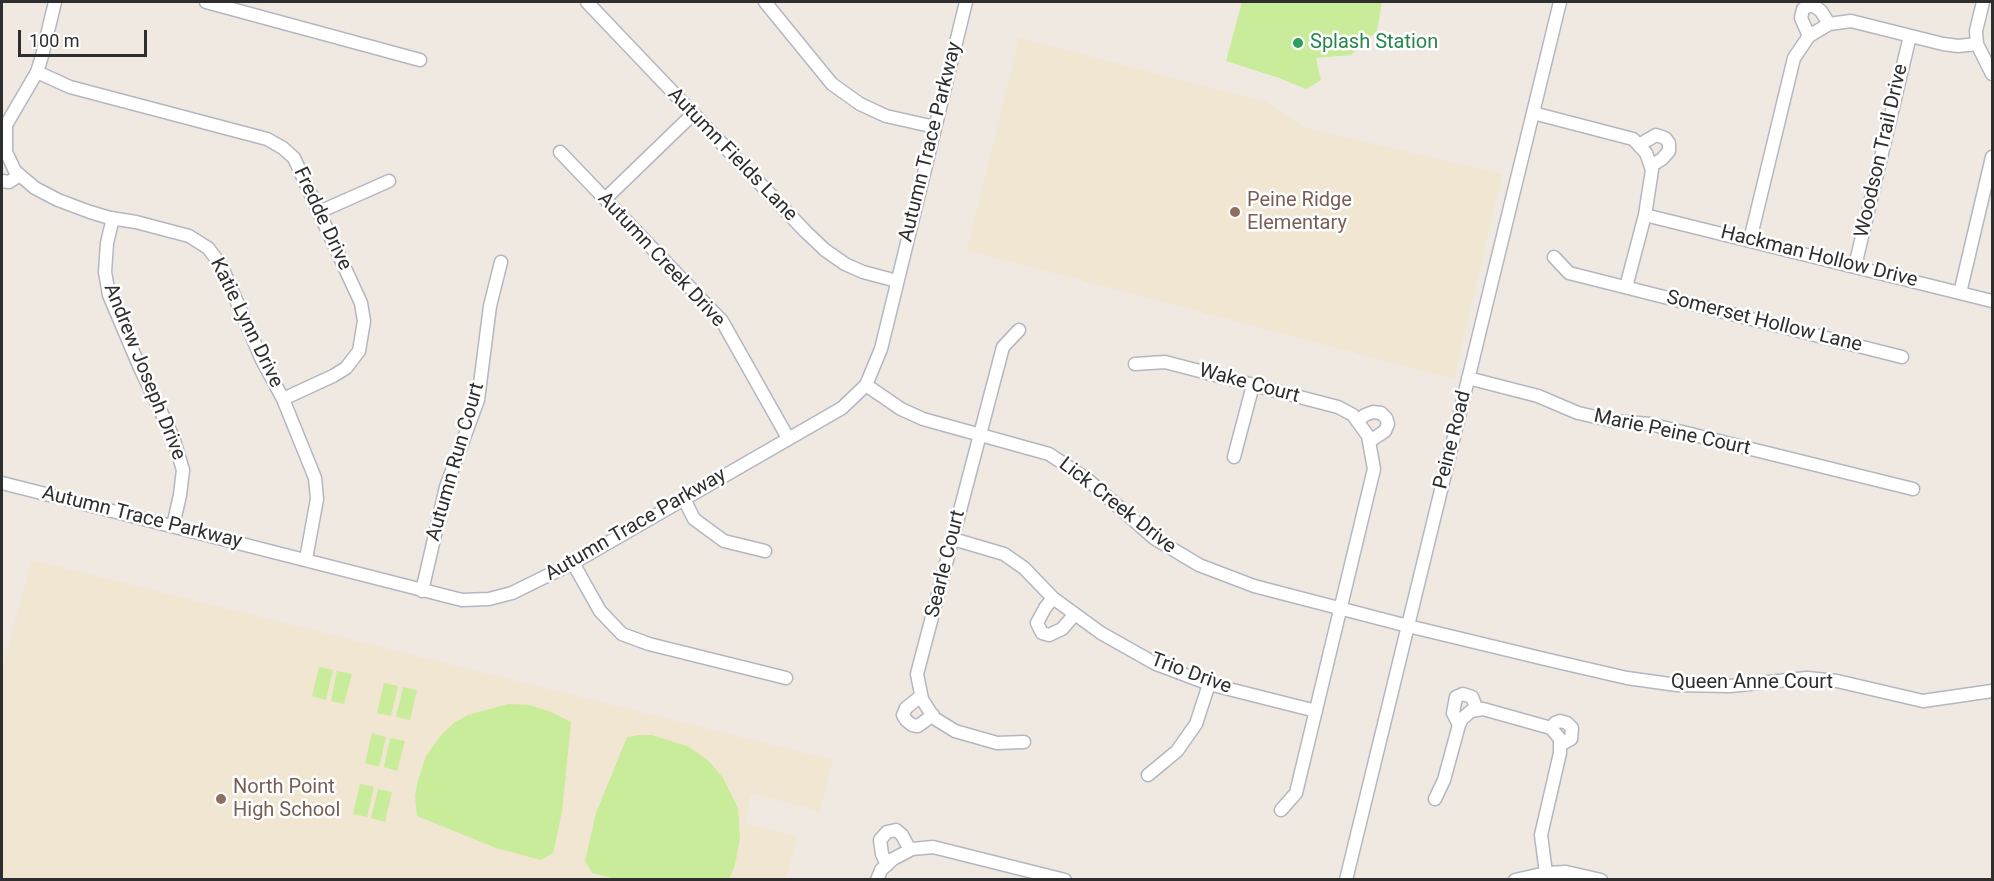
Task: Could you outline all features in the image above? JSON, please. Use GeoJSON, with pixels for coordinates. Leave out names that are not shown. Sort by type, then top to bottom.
{"type":"FeatureCollection","features":[{"type":"Feature","properties":{"kind":"street","name":"Katie Lynn Drive"},"geometry":{"type":"LineString","coordinates":[[53,2],[37,72],[4,124],[5,158],[15,171],[35,188],[58,200],[113,218],[189,236],[208,248],[221,265],[262,360],[283,399],[315,478],[317,499],[306,559]]}},
{"type":"Feature","properties":{"kind":"street"},"geometry":{"type":"LineString","coordinates":[[206,2],[246,7],[420,60]]}},
{"type":"Feature","properties":{"kind":"street","name":"Autumn Fields Lane"},"geometry":{"type":"LineString","coordinates":[[587,2],[825,250],[845,264],[863,272],[897,280]]}},
{"type":"Feature","properties":{"kind":"street"},"geometry":{"type":"LineString","coordinates":[[765,2],[832,84],[860,104],[886,116],[935,127]]}},
{"type":"Feature","properties":{"kind":"street","name":"Autumn Trace Parkway"},"geometry":{"type":"LineString","coordinates":[[2,483],[462,600],[512,593],[573,563],[842,408],[866,385],[881,349],[966,2]]}},
{"type":"Feature","properties":{"kind":"street","name":"Peine Road"},"geometry":{"type":"LineString","coordinates":[[1346,879],[1560,2]]}},
{"type":"Feature","properties":{"kind":"street"},"geometry":{"type":"LineString","coordinates":[[1983,2],[1976,31],[1977,44],[1992,74]]}},
{"type":"Feature","properties":{"kind":"street"},"geometry":{"type":"LineString","coordinates":[[1809,36],[1801,18],[1803,9],[1814,6],[1821,11],[1829,24]]}},
{"type":"Feature","properties":{"kind":"street"},"geometry":{"type":"LineString","coordinates":[[1750,240],[1794,58],[1809,36],[1829,24],[1851,21],[1950,45],[1977,44]]}},
{"type":"Feature","properties":{"kind":"street","name":"Woodson Trail Drive"},"geometry":{"type":"LineString","coordinates":[[1855,266],[1910,36]]}},
{"type":"Feature","properties":{"kind":"street","name":"Fredde Drive"},"geometry":{"type":"LineString","coordinates":[[37,72],[70,87],[267,139],[294,158],[361,303],[364,321],[359,351],[346,368],[283,399]]}},
{"type":"Feature","properties":{"kind":"street"},"geometry":{"type":"LineString","coordinates":[[1533,113],[1633,139],[1646,153],[1652,170],[1645,215],[1626,287]]}},
{"type":"Feature","properties":{"kind":"street"},"geometry":{"type":"LineString","coordinates":[[605,199],[693,114]]}},
{"type":"Feature","properties":{"kind":"street"},"geometry":{"type":"LineString","coordinates":[[1639,145],[1656,135],[1665,138],[1669,143],[1669,151],[1651,166]]}},
{"type":"Feature","properties":{"kind":"street","name":"Autumn Creek Drive"},"geometry":{"type":"LineString","coordinates":[[560,152],[722,321],[788,438]]}},
{"type":"Feature","properties":{"kind":"street"},"geometry":{"type":"LineString","coordinates":[[1960,292],[1992,157]]}},
{"type":"Feature","properties":{"kind":"street"},"geometry":{"type":"LineString","coordinates":[[2,182],[9,182],[20,175]]}},
{"type":"Feature","properties":{"kind":"street"},"geometry":{"type":"LineString","coordinates":[[319,212],[389,181]]}},
{"type":"Feature","properties":{"kind":"street","name":"Hackman Hollow Drive"},"geometry":{"type":"LineString","coordinates":[[1645,215],[1992,301]]}},
{"type":"Feature","properties":{"kind":"street","name":"Andrew Joseph Drive"},"geometry":{"type":"LineString","coordinates":[[113,218],[107,243],[105,272],[109,295],[173,437],[183,470],[180,495],[172,526]]}},
{"type":"Feature","properties":{"kind":"street","name":"Somerset Hollow Lane"},"geometry":{"type":"LineString","coordinates":[[1554,257],[1569,273],[1902,357]]}},
{"type":"Feature","properties":{"kind":"street","name":"Autumn Run Court"},"geometry":{"type":"LineString","coordinates":[[422,591],[446,487],[478,400],[490,306],[501,262]]}},
{"type":"Feature","properties":{"kind":"street","name":"Searle Court"},"geometry":{"type":"LineString","coordinates":[[1019,330],[1003,347],[917,674],[921,696],[933,716],[955,732],[997,743],[1024,742]]}},
{"type":"Feature","properties":{"kind":"street","name":"Wake Court"},"geometry":{"type":"LineString","coordinates":[[1135,364],[1165,362],[1338,407],[1353,415],[1370,441],[1374,469],[1316,711],[1296,793],[1281,810]]}},
{"type":"Feature","properties":{"kind":"street","name":"Marie Peine Court"},"geometry":{"type":"LineString","coordinates":[[1468,378],[1538,396],[1578,413],[1614,421],[1650,424],[1913,489]]}},
{"type":"Feature","properties":{"kind":"street","name":"Lick Creek Drive"},"geometry":{"type":"LineString","coordinates":[[866,385],[901,409],[923,418],[1049,454],[1088,480],[1154,538],[1199,565],[1254,586],[1408,626]]}},
{"type":"Feature","properties":{"kind":"street"},"geometry":{"type":"LineString","coordinates":[[1234,457],[1253,385]]}},
{"type":"Feature","properties":{"kind":"street"},"geometry":{"type":"LineString","coordinates":[[1358,421],[1373,412],[1381,413],[1386,418],[1388,424],[1385,431],[1370,441]]}},
{"type":"Feature","properties":{"kind":"street"},"geometry":{"type":"LineString","coordinates":[[684,499],[694,519],[724,541],[765,551]]}},
{"type":"Feature","properties":{"kind":"street","name":"Trio Drive"},"geometry":{"type":"LineString","coordinates":[[953,539],[1004,554],[1024,568],[1053,598],[1101,633],[1156,664],[1209,684],[1316,711]]}},
{"type":"Feature","properties":{"kind":"street"},"geometry":{"type":"LineString","coordinates":[[573,563],[600,611],[622,634],[649,644],[786,678]]}},
{"type":"Feature","properties":{"kind":"street"},"geometry":{"type":"LineString","coordinates":[[1053,598],[1037,623],[1042,633],[1049,635],[1062,629],[1075,614]]}},
{"type":"Feature","properties":{"kind":"street","name":"Queen Anne Court"},"geometry":{"type":"LineString","coordinates":[[1408,626],[1627,678],[1677,685],[1730,686],[1807,678],[1837,681],[1923,701],[1992,691]]}},
{"type":"Feature","properties":{"kind":"street"},"geometry":{"type":"LineString","coordinates":[[1148,775],[1177,751],[1196,724],[1209,684]]}},
{"type":"Feature","properties":{"kind":"street"},"geometry":{"type":"LineString","coordinates":[[1459,725],[1453,713],[1456,697],[1463,694],[1472,697],[1477,710]]}},
{"type":"Feature","properties":{"kind":"street"},"geometry":{"type":"LineString","coordinates":[[921,696],[906,708],[903,715],[912,726],[918,726],[933,716]]}},
{"type":"Feature","properties":{"kind":"street"},"geometry":{"type":"LineString","coordinates":[[1435,799],[1444,780],[1462,719],[1483,709],[1551,728],[1560,739],[1560,753],[1541,835],[1546,873]]}},
{"type":"Feature","properties":{"kind":"street"},"geometry":{"type":"LineString","coordinates":[[887,865],[882,854],[880,840],[887,832],[896,831],[902,835],[910,850]]}},
{"type":"Feature","properties":{"kind":"street"},"geometry":{"type":"LineString","coordinates":[[877,879],[881,870],[910,850],[933,847],[1065,879]]}},
{"type":"Feature","properties":{"kind":"street"},"geometry":{"type":"LineString","coordinates":[[1515,879],[1566,872],[1601,879]]}},
{"type":"Feature","properties":{"kind":"shaded area","name":"Peine Ridge Elementary"},"geometry":{"type":"Polygon","coordinates":[[[1019,38],[1266,102],[1306,128],[1502,174],[1454,379],[967,250],[1019,38]]]}},
{"type":"Feature","properties":{"kind":"shaded area"},"geometry":{"type":"Polygon","coordinates":[[[32,560],[833,760],[820,811],[751,793],[745,823],[797,837],[786,879],[2,880],[2,669],[32,560]]]}},
{"type":"Feature","properties":{"kind":"green space","name":"Splash Station"},"geometry":{"type":"Polygon","coordinates":[[[1242,2],[1382,2],[1377,31],[1351,55],[1316,58],[1321,80],[1306,89],[1226,61],[1242,2]]]}},
{"type":"Feature","properties":{"kind":"green space"},"geometry":{"type":"Polygon","coordinates":[[[319,667],[333,670],[326,700],[312,696],[319,667]]]}},
{"type":"Feature","properties":{"kind":"green space"},"geometry":{"type":"Polygon","coordinates":[[[337,671],[352,674],[344,704],[331,701],[337,671]]]}},
{"type":"Feature","properties":{"kind":"green space"},"geometry":{"type":"Polygon","coordinates":[[[384,683],[398,686],[391,716],[377,713],[384,683]]]}},
{"type":"Feature","properties":{"kind":"green space"},"geometry":{"type":"Polygon","coordinates":[[[403,687],[417,690],[410,720],[396,717],[403,687]]]}},
{"type":"Feature","properties":{"kind":"green space"},"geometry":{"type":"Polygon","coordinates":[[[508,704],[530,705],[571,722],[562,812],[553,853],[541,860],[496,848],[417,816],[415,796],[418,780],[426,756],[442,734],[455,722],[468,715],[508,704]]]}},
{"type":"Feature","properties":{"kind":"green space"},"geometry":{"type":"Polygon","coordinates":[[[372,733],[386,737],[379,767],[365,763],[372,733]]]}},
{"type":"Feature","properties":{"kind":"green space"},"geometry":{"type":"Polygon","coordinates":[[[652,735],[689,747],[709,761],[723,778],[738,808],[740,838],[735,865],[729,879],[620,880],[592,873],[585,861],[596,813],[627,737],[652,735]]]}},
{"type":"Feature","properties":{"kind":"green space"},"geometry":{"type":"Polygon","coordinates":[[[390,738],[405,741],[397,771],[384,767],[390,738]]]}},
{"type":"Feature","properties":{"kind":"green space"},"geometry":{"type":"Polygon","coordinates":[[[360,784],[374,787],[367,817],[353,814],[360,784]]]}},
{"type":"Feature","properties":{"kind":"green space"},"geometry":{"type":"Polygon","coordinates":[[[378,789],[392,792],[385,822],[371,818],[378,789]]]}},
{"type":"Feature","properties":{"kind":"place","name":"Splash Station"},"geometry":{"type":"Point","coordinates":[1298,43]}},
{"type":"Feature","properties":{"kind":"place","name":"Peine Ridge Elementary"},"geometry":{"type":"Point","coordinates":[1235,212]}},
{"type":"Feature","properties":{"kind":"place","name":"North Point High School"},"geometry":{"type":"Point","coordinates":[221,799]}}]}
